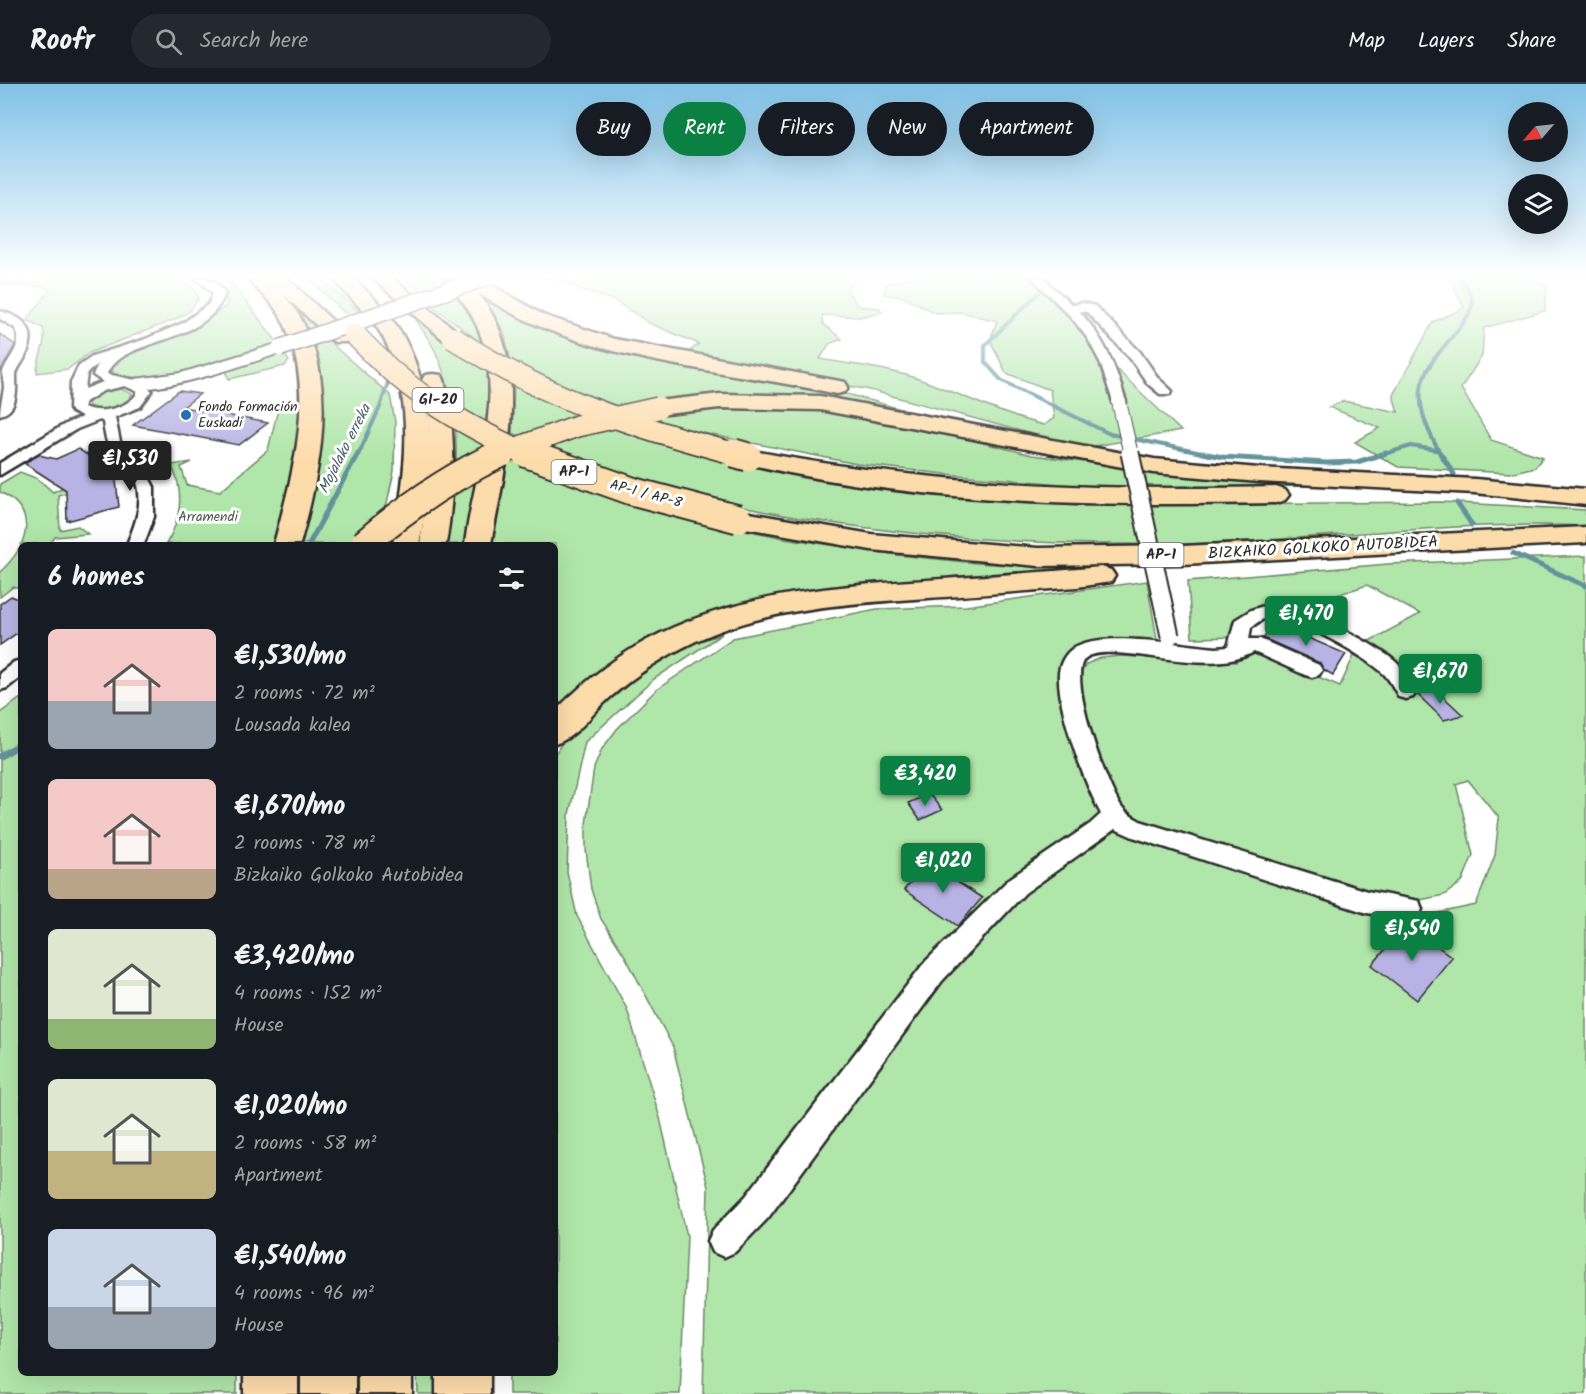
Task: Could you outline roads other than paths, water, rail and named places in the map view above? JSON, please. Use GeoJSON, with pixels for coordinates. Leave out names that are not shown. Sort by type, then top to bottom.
{"type":"FeatureCollection","features":[{"type":"Feature","properties":{"kind":"highway"},"geometry":{"type":"LineString","coordinates":[[287,542],[311,428],[311,383],[307,356],[299,338]]}},
{"type":"Feature","properties":{"kind":"highway","name":"AP-1 / AP-8"},"geometry":{"type":"LineString","coordinates":[[350,338],[390,377],[477,431],[553,465],[627,490],[738,519]]}},
{"type":"Feature","properties":{"kind":"highway","name":"GI-20"},"geometry":{"type":"LineString","coordinates":[[392,338],[409,375],[416,399],[418,426],[415,488],[406,542]]}},
{"type":"Feature","properties":{"kind":"highway","name":"GI-20"},"geometry":{"type":"LineString","coordinates":[[415,338],[424,355],[438,398],[443,454],[433,542]]}},
{"type":"Feature","properties":{"kind":"highway"},"geometry":{"type":"LineString","coordinates":[[453,338],[498,366],[570,402],[666,436],[804,469],[902,483],[1007,493],[1184,498],[1365,493],[1585,497]]}},
{"type":"Feature","properties":{"kind":"highway"},"geometry":{"type":"LineString","coordinates":[[478,542],[496,434],[499,381],[497,359],[490,338]]}},
{"type":"Feature","properties":{"kind":"highway"},"geometry":{"type":"LineString","coordinates":[[588,338],[657,355],[840,388],[1049,448]]}},
{"type":"Feature","properties":{"kind":"highway"},"geometry":{"type":"LineString","coordinates":[[366,542],[410,504],[444,482],[476,464],[524,443],[562,430],[624,414],[692,404],[763,401],[852,407],[1049,448],[1206,472],[1427,482],[1585,497]]}},
{"type":"Feature","properties":{"kind":"highway","name":"BIZKAIKO GOLKOKO AUTOBIDEA"},"geometry":{"type":"LineString","coordinates":[[738,519],[871,542],[1038,557],[1182,555],[1586,536]]}},
{"type":"Feature","properties":{"kind":"highway"},"geometry":{"type":"LineString","coordinates":[[558,729],[573,712],[610,680],[648,654],[687,633],[736,615],[786,602],[834,596],[1092,577],[1264,561],[1296,549]]}},
{"type":"Feature","properties":{"kind":"highway"},"geometry":{"type":"LineString","coordinates":[[271,1376],[271,1394]]}},
{"type":"Feature","properties":{"kind":"highway"},"geometry":{"type":"LineString","coordinates":[[328,1376],[328,1394]]}},
{"type":"Feature","properties":{"kind":"highway"},"geometry":{"type":"LineString","coordinates":[[385,1376],[385,1394]]}},
{"type":"Feature","properties":{"kind":"highway"},"geometry":{"type":"LineString","coordinates":[[463,1376],[463,1394]]}},
{"type":"Feature","properties":{"kind":"street"},"geometry":{"type":"LineString","coordinates":[[0,411],[8,402],[12,382],[5,374],[25,347],[26,338]]}},
{"type":"Feature","properties":{"kind":"street"},"geometry":{"type":"LineString","coordinates":[[112,441],[109,419],[102,415],[80,412],[77,409],[78,378],[84,368],[98,359],[155,338]]}},
{"type":"Feature","properties":{"kind":"street"},"geometry":{"type":"LineString","coordinates":[[77,402],[95,390],[133,388],[183,378],[309,338]]}},
{"type":"Feature","properties":{"kind":"street"},"geometry":{"type":"LineString","coordinates":[[1092,338],[1107,362],[1119,402],[1171,644]]}},
{"type":"Feature","properties":{"kind":"street"},"geometry":{"type":"LineString","coordinates":[[1120,338],[1153,381],[1165,391]]}},
{"type":"Feature","properties":{"kind":"street"},"geometry":{"type":"LineString","coordinates":[[128,348],[111,359],[100,371],[100,375],[107,381],[133,388]]}},
{"type":"Feature","properties":{"kind":"street"},"geometry":{"type":"LineString","coordinates":[[0,470],[79,423],[122,410],[133,388]]}},
{"type":"Feature","properties":{"kind":"street"},"geometry":{"type":"LineString","coordinates":[[45,442],[84,431],[103,433],[139,470],[146,487],[148,506],[146,519],[137,542]]}},
{"type":"Feature","properties":{"kind":"street"},"geometry":{"type":"LineString","coordinates":[[1238,653],[1242,624],[1256,615],[1274,610],[1349,641],[1377,658],[1391,669],[1406,692]]}},
{"type":"Feature","properties":{"kind":"street"},"geometry":{"type":"LineString","coordinates":[[1312,670],[1253,644],[1238,653],[1216,655],[1171,644],[1110,646],[1084,650],[1075,656],[1069,673],[1071,699],[1102,790],[1115,815],[1122,822],[1144,832],[1367,902],[1410,909]]}},
{"type":"Feature","properties":{"kind":"street"},"geometry":{"type":"LineString","coordinates":[[0,683],[18,669]]}},
{"type":"Feature","properties":{"kind":"street"},"geometry":{"type":"LineString","coordinates":[[724,1241],[757,1207],[933,972],[1017,886],[1098,831],[1115,815]]}},
{"type":"Feature","properties":{"kind":"waterway"},"geometry":{"type":"LineString","coordinates":[[992,338],[985,345],[985,362],[1001,380],[1110,434],[1211,455]]}},
{"type":"Feature","properties":{"kind":"waterway"},"geometry":{"type":"LineString","coordinates":[[1440,453],[1423,414],[1421,388],[1424,376],[1431,364],[1451,338]]}},
{"type":"Feature","properties":{"kind":"waterway","name":"Mojalako erreka"},"geometry":{"type":"LineString","coordinates":[[358,455],[380,407],[390,376]]}},
{"type":"Feature","properties":{"kind":"waterway"},"geometry":{"type":"LineString","coordinates":[[1381,455],[1411,446],[1436,450]]}},
{"type":"Feature","properties":{"kind":"waterway","name":"Mojalako erreka"},"geometry":{"type":"LineString","coordinates":[[310,542],[358,453]]}},
{"type":"Feature","properties":{"kind":"waterway"},"geometry":{"type":"LineString","coordinates":[[1202,453],[1223,457],[1327,463],[1357,462],[1386,453]]}},
{"type":"Feature","properties":{"kind":"waterway"},"geometry":{"type":"LineString","coordinates":[[1440,453],[1454,474]]}},
{"type":"Feature","properties":{"kind":"waterway"},"geometry":{"type":"LineString","coordinates":[[1457,503],[1472,525]]}},
{"type":"Feature","properties":{"kind":"waterway"},"geometry":{"type":"LineString","coordinates":[[1513,553],[1586,586]]}},
{"type":"Feature","properties":{"kind":"waterway","name":"Mojalako erreka"},"geometry":{"type":"LineString","coordinates":[[0,756],[18,746]]}},
{"type":"Feature","properties":{"kind":"place","name":"Fondo Formación Euskadi"},"geometry":{"type":"Point","coordinates":[186,415]}},
{"type":"Feature","properties":{"kind":"park label","name":"Arramendi"},"geometry":{"type":"Point","coordinates":[208,517]}}]}
